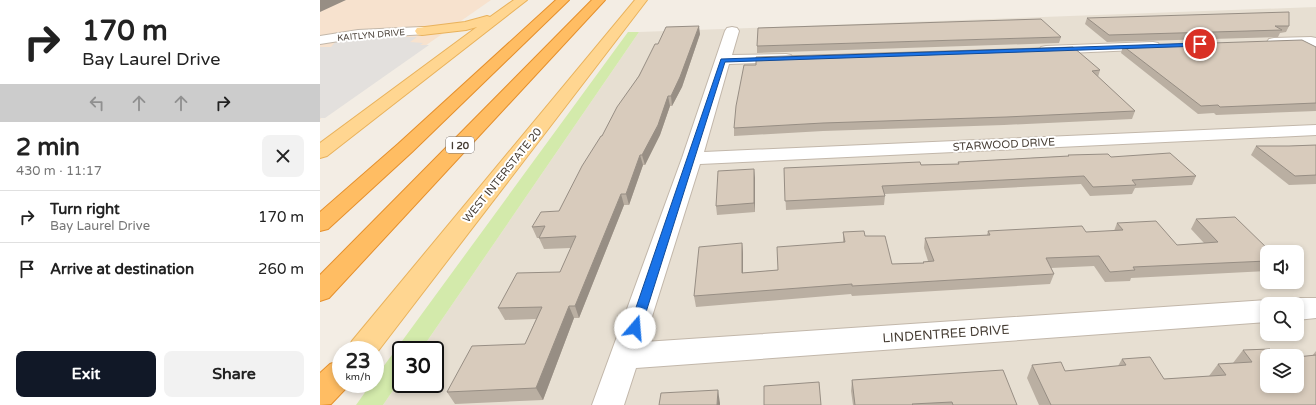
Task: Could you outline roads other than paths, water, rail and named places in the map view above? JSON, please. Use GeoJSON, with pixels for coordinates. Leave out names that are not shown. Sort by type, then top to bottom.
{"type":"FeatureCollection","features":[{"type":"Feature","properties":{"kind":"highway"},"geometry":{"type":"LineString","coordinates":[[320,224],[405,148],[563,0]]}},
{"type":"Feature","properties":{"kind":"highway","name":"I 20"},"geometry":{"type":"LineString","coordinates":[[320,291],[599,0]]}},
{"type":"Feature","properties":{"kind":"highway"},"geometry":{"type":"LineString","coordinates":[[320,394],[332,382]]}},
{"type":"Feature","properties":{"kind":"main road","name":"WEST INTERSTATE 20"},"geometry":{"type":"LineString","coordinates":[[369,341],[641,0]]}},
{"type":"Feature","properties":{"kind":"main road","name":"KAITLYN DRIVE"},"geometry":{"type":"LineString","coordinates":[[422,31],[466,26],[488,19],[516,4]]}},
{"type":"Feature","properties":{"kind":"main road"},"geometry":{"type":"LineString","coordinates":[[320,152],[516,4]]}},
{"type":"Feature","properties":{"kind":"main road","name":"KAITLYN DRIVE"},"geometry":{"type":"LineString","coordinates":[[422,31],[456,35],[460,39],[458,44],[449,54]]}},
{"type":"Feature","properties":{"kind":"main road"},"geometry":{"type":"LineString","coordinates":[[324,405],[332,393]]}},
{"type":"Feature","properties":{"kind":"street","name":"KAITLYN DRIVE"},"geometry":{"type":"LineString","coordinates":[[320,40],[358,34],[422,31]]}},
{"type":"Feature","properties":{"kind":"street"},"geometry":{"type":"LineString","coordinates":[[608,405],[692,158],[732,31]]}},
{"type":"Feature","properties":{"kind":"street"},"geometry":{"type":"LineString","coordinates":[[1264,42],[1315,41]]}},
{"type":"Feature","properties":{"kind":"street"},"geometry":{"type":"LineString","coordinates":[[1033,50],[1168,46]]}},
{"type":"Feature","properties":{"kind":"street"},"geometry":{"type":"LineString","coordinates":[[723,60],[802,58]]}},
{"type":"Feature","properties":{"kind":"street","name":"STARWOOD DRIVE"},"geometry":{"type":"LineString","coordinates":[[692,158],[1316,130]]}},
{"type":"Feature","properties":{"kind":"street"},"geometry":{"type":"LineString","coordinates":[[1304,309],[1316,308]]}},
{"type":"Feature","properties":{"kind":"street","name":"LINDENTREE DRIVE"},"geometry":{"type":"LineString","coordinates":[[625,356],[1260,311]]}}]}
